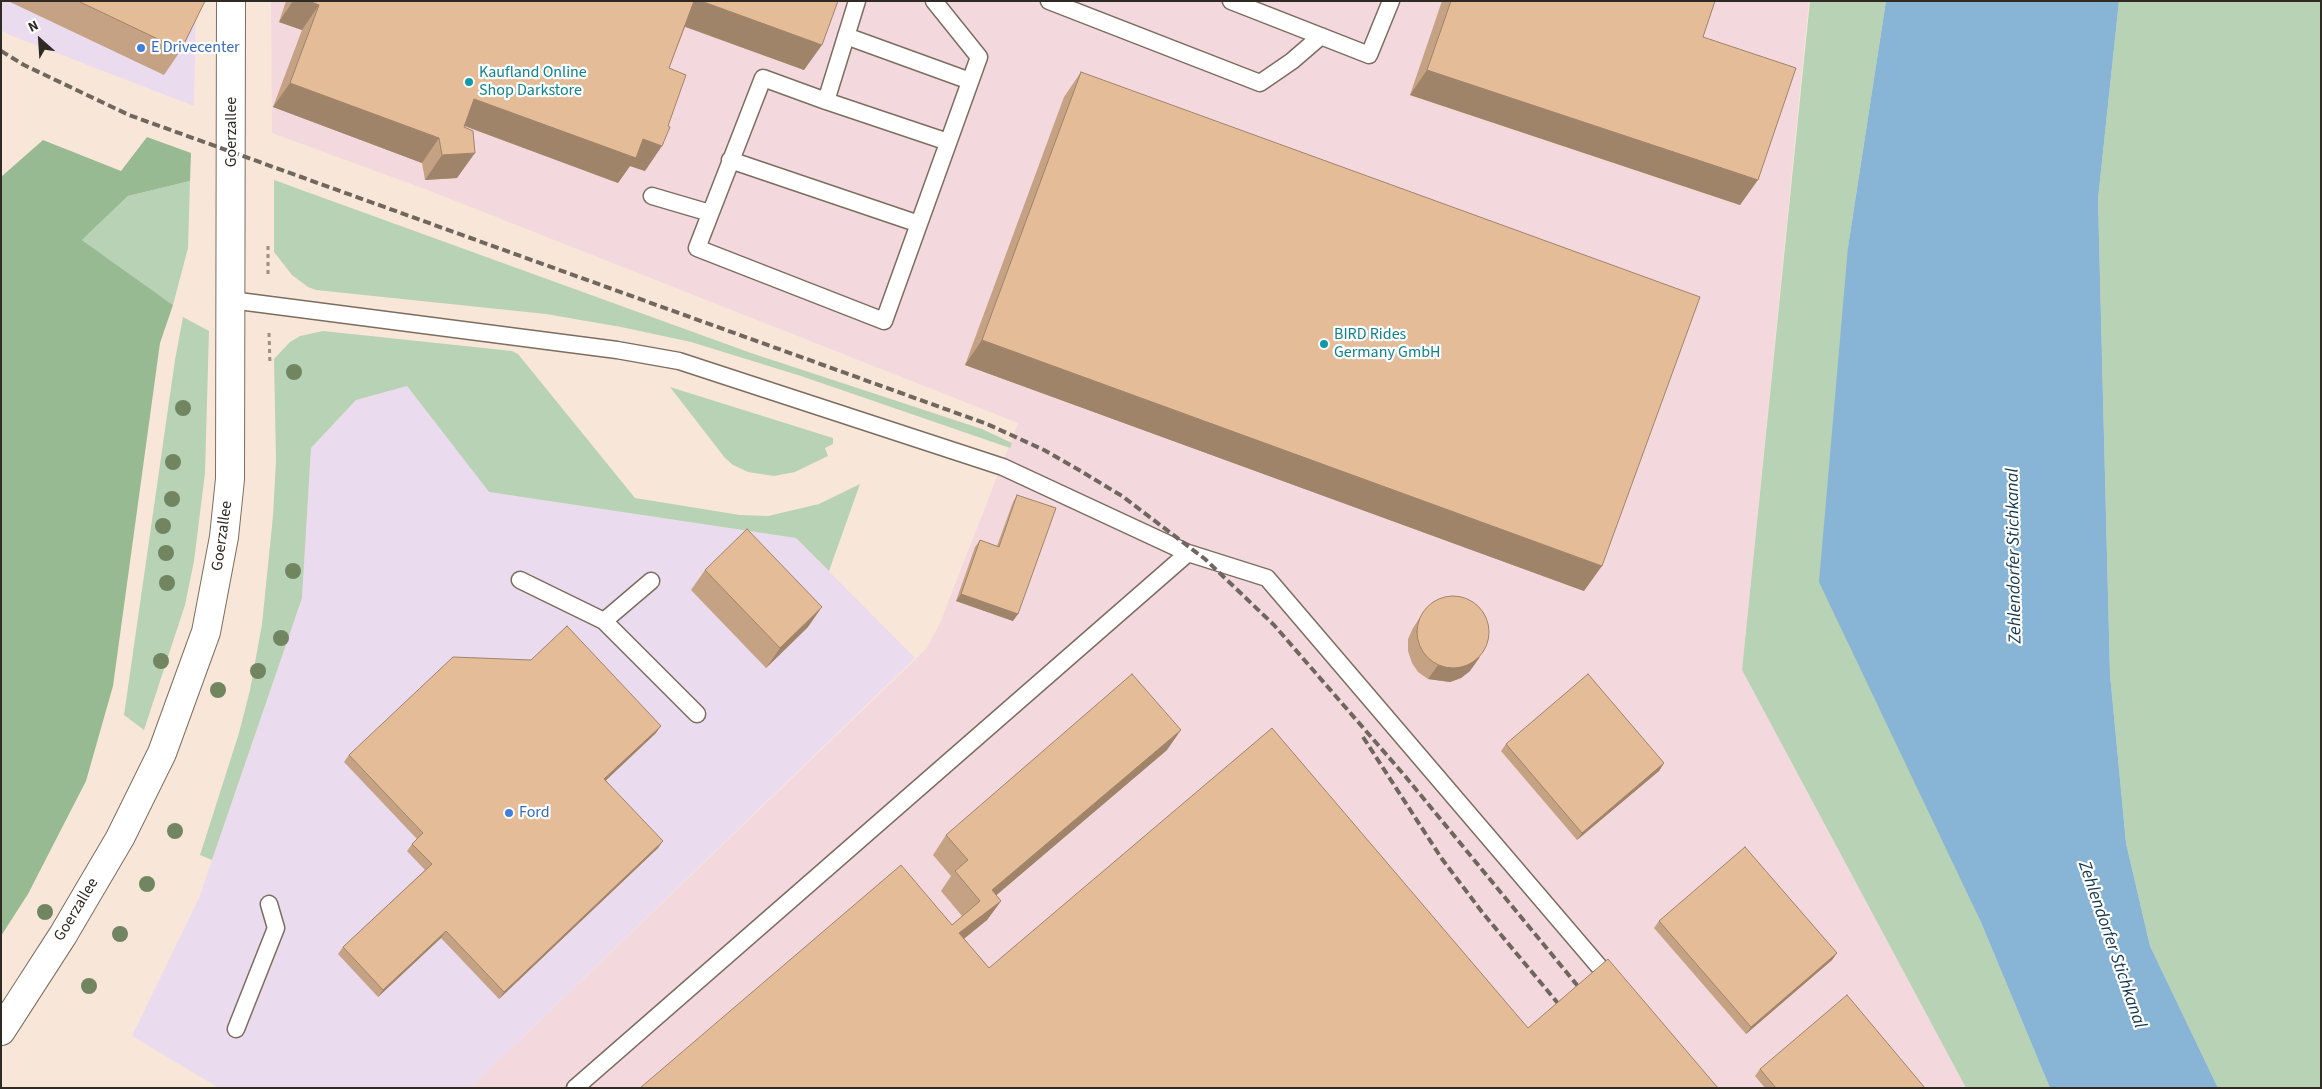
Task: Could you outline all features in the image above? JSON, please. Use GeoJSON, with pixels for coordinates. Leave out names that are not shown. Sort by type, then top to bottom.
{"type":"FeatureCollection","features":[{"type":"Feature","properties":{"kind":"main road","name":"Goerzallee"},"geometry":{"type":"LineString","coordinates":[[4,1022],[120,838],[162,753],[206,632],[224,537],[230,479],[231,1]]}},
{"type":"Feature","properties":{"kind":"lane"},"geometry":{"type":"LineString","coordinates":[[826,101],[857,1]]}},
{"type":"Feature","properties":{"kind":"lane"},"geometry":{"type":"LineString","coordinates":[[934,1],[979,57],[884,321],[697,248],[763,78],[948,142]]}},
{"type":"Feature","properties":{"kind":"lane"},"geometry":{"type":"LineString","coordinates":[[1049,1],[1260,83],[1292,61],[1321,36]]}},
{"type":"Feature","properties":{"kind":"lane"},"geometry":{"type":"LineString","coordinates":[[1231,1],[1369,55],[1390,1]]}},
{"type":"Feature","properties":{"kind":"lane"},"geometry":{"type":"LineString","coordinates":[[846,36],[970,81]]}},
{"type":"Feature","properties":{"kind":"lane"},"geometry":{"type":"LineString","coordinates":[[730,160],[919,224]]}},
{"type":"Feature","properties":{"kind":"lane"},"geometry":{"type":"LineString","coordinates":[[652,196],[710,213]]}},
{"type":"Feature","properties":{"kind":"lane"},"geometry":{"type":"LineString","coordinates":[[231,300],[617,350],[679,361],[1003,467],[1188,553],[1267,578],[1626,998]]}},
{"type":"Feature","properties":{"kind":"lane"},"geometry":{"type":"LineString","coordinates":[[575,1088],[1188,553]]}},
{"type":"Feature","properties":{"kind":"lane"},"geometry":{"type":"LineString","coordinates":[[520,580],[604,620],[697,714]]}},
{"type":"Feature","properties":{"kind":"lane"},"geometry":{"type":"LineString","coordinates":[[604,620],[651,581]]}},
{"type":"Feature","properties":{"kind":"lane"},"geometry":{"type":"LineString","coordinates":[[236,1029],[276,928],[269,904]]}},
{"type":"Feature","properties":{"kind":"shaded area"},"geometry":{"type":"Polygon","coordinates":[[[1,1],[196,1],[194,106],[10,35],[1,30],[1,1]]]}},
{"type":"Feature","properties":{"kind":"shaded area"},"geometry":{"type":"Polygon","coordinates":[[[271,1],[1809,1],[1742,670],[1966,1088],[470,1088],[926,649],[940,623],[1018,423],[430,191],[272,133],[271,1]]]}},
{"type":"Feature","properties":{"kind":"shaded area"},"geometry":{"type":"Polygon","coordinates":[[[407,386],[489,492],[796,538],[915,658],[470,1088],[219,1088],[132,1036],[199,898],[302,598],[311,448],[356,400],[407,386]]]}},
{"type":"Feature","properties":{"kind":"green space"},"geometry":{"type":"Polygon","coordinates":[[[1810,1],[1886,1],[1848,247],[1980,920],[2050,1088],[1966,1088],[1742,670],[1810,1]]]}},
{"type":"Feature","properties":{"kind":"green space"},"geometry":{"type":"Polygon","coordinates":[[[2119,1],[2321,1],[2321,1088],[2218,1088],[2150,946],[2126,843],[2110,674],[2098,199],[2119,1]]]}},
{"type":"Feature","properties":{"kind":"green space"},"geometry":{"type":"Polygon","coordinates":[[[147,137],[191,153],[190,181],[128,196],[82,240],[173,305],[160,343],[113,686],[86,781],[28,894],[1,936],[1,177],[43,140],[121,171],[147,137]]]}},
{"type":"Feature","properties":{"kind":"green space"},"geometry":{"type":"Polygon","coordinates":[[[274,180],[751,353],[982,429],[1012,443],[1010,448],[801,376],[691,342],[546,314],[316,290],[308,287],[292,275],[274,252],[274,180]]]}},
{"type":"Feature","properties":{"kind":"green space"},"geometry":{"type":"Polygon","coordinates":[[[190,181],[188,248],[173,305],[82,240],[128,196],[190,181]]]}},
{"type":"Feature","properties":{"kind":"green space"},"geometry":{"type":"Polygon","coordinates":[[[183,317],[209,331],[205,473],[194,561],[185,605],[144,730],[124,715],[175,360],[183,317]]]}},
{"type":"Feature","properties":{"kind":"green space"},"geometry":{"type":"Polygon","coordinates":[[[323,331],[512,351],[518,354],[635,498],[740,515],[768,516],[819,504],[860,484],[829,571],[796,538],[489,492],[407,386],[356,400],[311,448],[302,598],[212,860],[200,855],[239,733],[250,690],[262,624],[273,516],[276,460],[274,359],[290,342],[300,336],[323,331]]]}},
{"type":"Feature","properties":{"kind":"green space"},"geometry":{"type":"Polygon","coordinates":[[[670,387],[833,438],[833,444],[825,448],[828,456],[795,472],[774,476],[748,472],[733,465],[725,458],[670,387]]]}},
{"type":"Feature","properties":{"kind":"water","name":"Zehlendorfer Stichkanal"},"geometry":{"type":"Polygon","coordinates":[[[1886,1],[2119,1],[2098,199],[2110,674],[2126,843],[2150,946],[2218,1088],[2050,1088],[1980,920],[1819,582],[1848,247],[1886,1]]]}},
{"type":"Feature","properties":{"kind":"building"},"geometry":{"type":"Polygon","coordinates":[[[78,1],[205,1],[181,50],[78,1]]]}},
{"type":"Feature","properties":{"kind":"building","name":"Kaufland Online Shop Darkstore"},"geometry":{"type":"Polygon","coordinates":[[[309,1],[694,1],[669,68],[686,75],[668,126],[670,127],[662,146],[643,139],[636,158],[474,99],[464,127],[473,131],[475,153],[442,155],[439,138],[290,83],[319,5],[309,1]]]}},
{"type":"Feature","properties":{"kind":"building"},"geometry":{"type":"Polygon","coordinates":[[[701,1],[838,1],[822,45],[701,1]]]}},
{"type":"Feature","properties":{"kind":"building"},"geometry":{"type":"Polygon","coordinates":[[[1451,1],[1715,1],[1703,37],[1796,68],[1758,180],[1427,70],[1451,1]]]}},
{"type":"Feature","properties":{"kind":"building","name":"BIRD Rides Germany GmbH"},"geometry":{"type":"Polygon","coordinates":[[[1081,72],[1700,297],[1602,566],[982,340],[1081,72]]]}},
{"type":"Feature","properties":{"kind":"building"},"geometry":{"type":"Polygon","coordinates":[[[1017,495],[1056,508],[1018,614],[961,594],[980,540],[999,547],[1017,495]]]}},
{"type":"Feature","properties":{"kind":"building"},"geometry":{"type":"Polygon","coordinates":[[[747,529],[822,607],[780,648],[705,570],[747,529]]]}},
{"type":"Feature","properties":{"kind":"building"},"geometry":{"type":"Polygon","coordinates":[[[1453,596],[1473,602],[1483,612],[1489,632],[1483,652],[1473,662],[1453,668],[1433,662],[1423,652],[1417,632],[1423,612],[1433,602],[1453,596]]]}},
{"type":"Feature","properties":{"kind":"building","name":"Ford"},"geometry":{"type":"Polygon","coordinates":[[[567,626],[661,726],[604,779],[663,841],[504,992],[446,931],[383,990],[343,947],[432,864],[412,844],[423,833],[349,755],[453,657],[531,660],[567,626]]]}},
{"type":"Feature","properties":{"kind":"building"},"geometry":{"type":"Polygon","coordinates":[[[1132,674],[1181,730],[992,890],[1001,901],[959,933],[989,968],[1272,728],[1528,1028],[1608,959],[1718,1088],[640,1088],[901,865],[952,925],[980,901],[955,871],[968,860],[946,835],[1132,674]]]}},
{"type":"Feature","properties":{"kind":"building"},"geometry":{"type":"Polygon","coordinates":[[[1588,674],[1664,763],[1582,833],[1506,744],[1588,674]]]}},
{"type":"Feature","properties":{"kind":"building"},"geometry":{"type":"Polygon","coordinates":[[[1745,847],[1837,953],[1751,1027],[1659,921],[1745,847]]]}},
{"type":"Feature","properties":{"kind":"building"},"geometry":{"type":"Polygon","coordinates":[[[1847,995],[1925,1088],[1776,1088],[1760,1069],[1847,995]]]}},
{"type":"Feature","properties":{"kind":"railway"},"geometry":{"type":"LineString","coordinates":[[1,51],[24,65],[129,115],[987,424],[1044,450],[1079,470],[1122,496],[1205,559],[1274,625],[1405,776],[1586,996]]}},
{"type":"Feature","properties":{"kind":"railway"},"geometry":{"type":"LineString","coordinates":[[1363,737],[1442,859],[1482,912],[1561,1007]]}},
{"type":"Feature","properties":{"kind":"place","name":"E Drivecenter"},"geometry":{"type":"Point","coordinates":[141,48]}},
{"type":"Feature","properties":{"kind":"place","name":"Kaufland Online Shop Darkstore"},"geometry":{"type":"Point","coordinates":[469,82]}},
{"type":"Feature","properties":{"kind":"place","name":"BIRD Rides Germany GmbH"},"geometry":{"type":"Point","coordinates":[1324,344]}},
{"type":"Feature","properties":{"kind":"place","name":"Ford"},"geometry":{"type":"Point","coordinates":[509,813]}}]}
